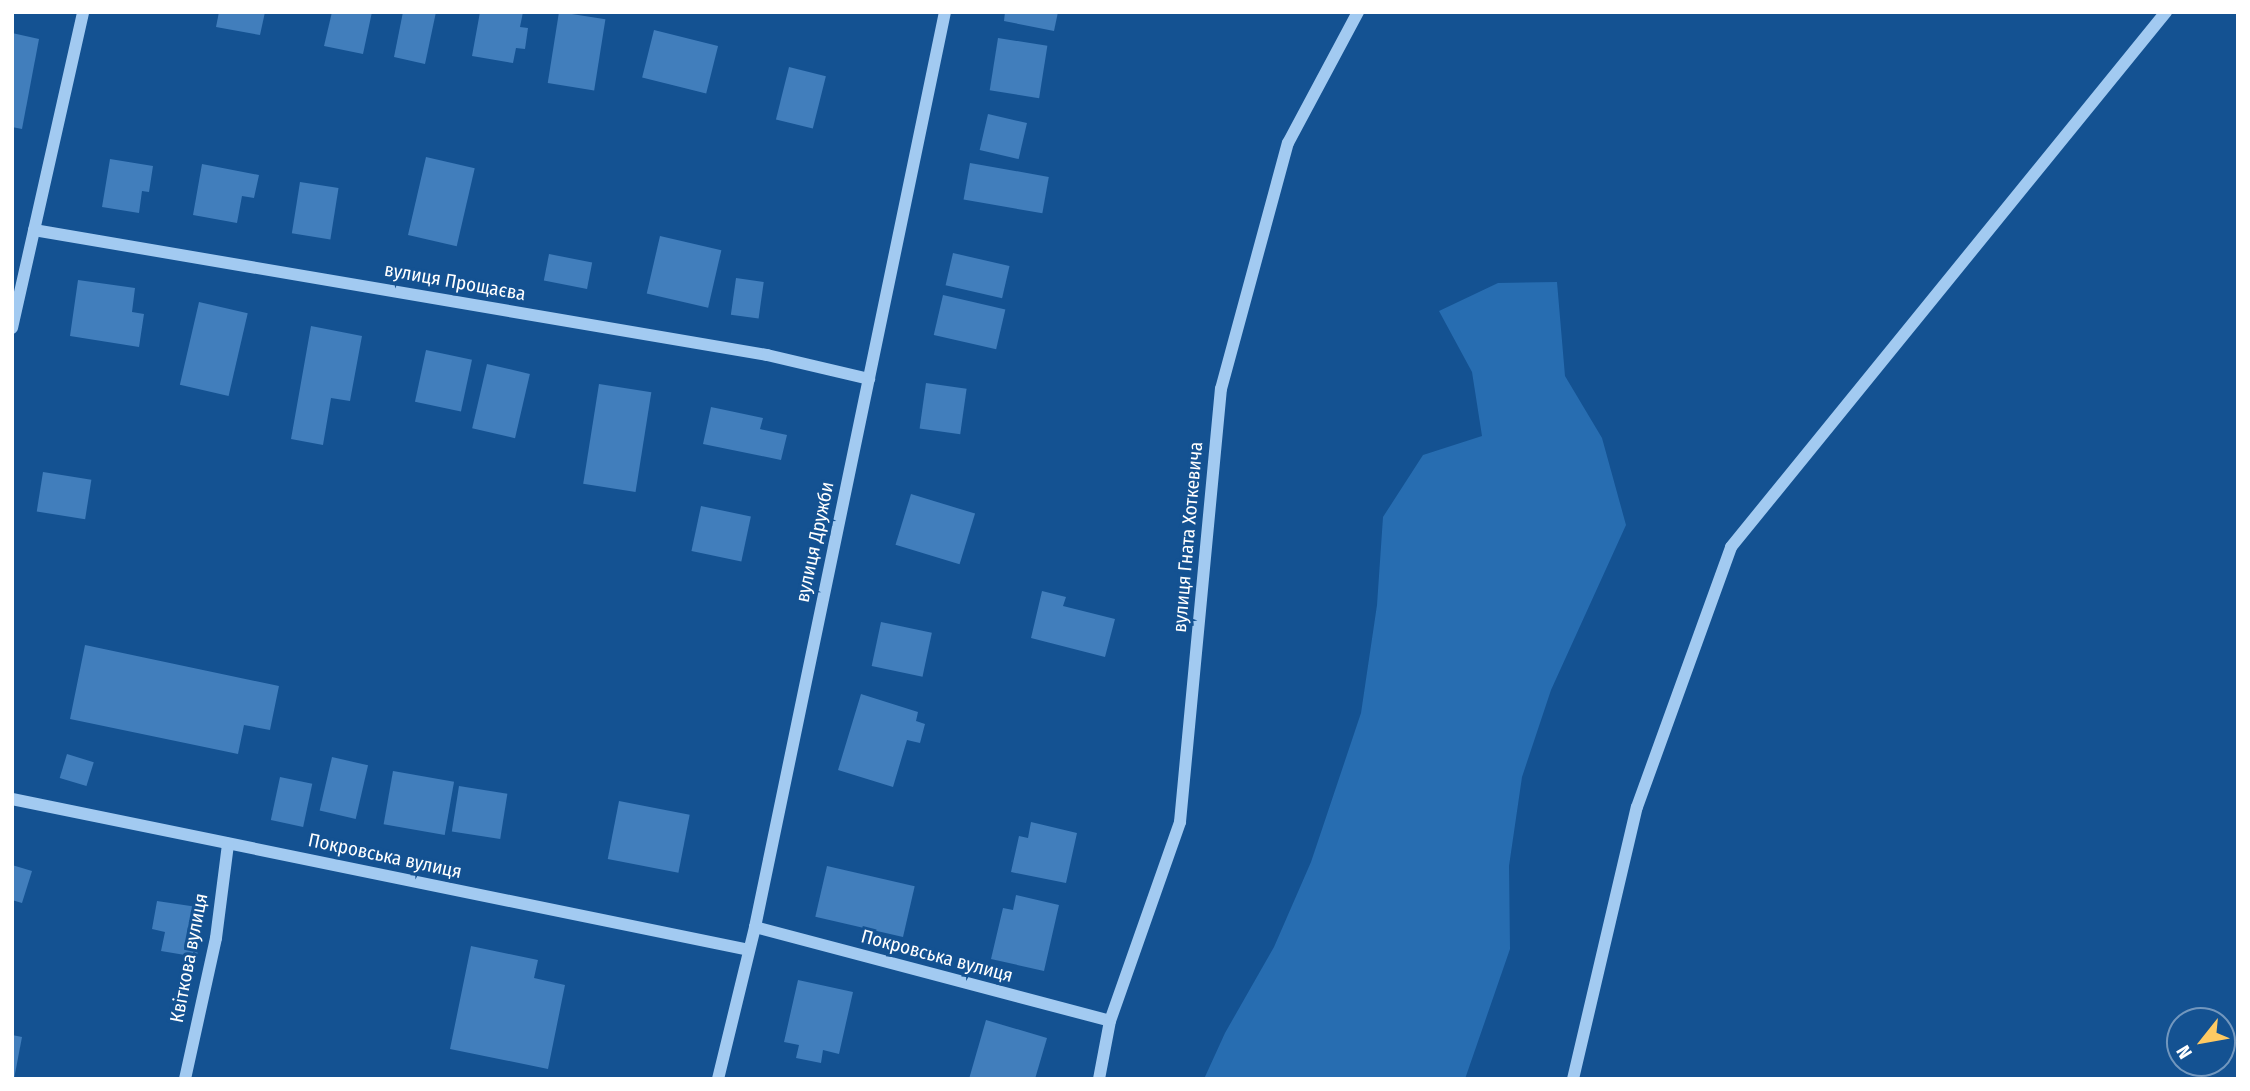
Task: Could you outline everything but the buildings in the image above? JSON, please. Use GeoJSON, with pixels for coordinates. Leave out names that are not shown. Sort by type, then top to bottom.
{"type":"FeatureCollection","features":[{"type":"Feature","properties":{"kind":"street"},"geometry":{"type":"LineString","coordinates":[[12,328],[83,12]]}},
{"type":"Feature","properties":{"kind":"street","name":"вулиця Дружби"},"geometry":{"type":"LineString","coordinates":[[718,1079],[755,927],[945,12]]}},
{"type":"Feature","properties":{"kind":"street","name":"вулиця Гната Хоткевича"},"geometry":{"type":"LineString","coordinates":[[1099,1079],[1110,1021],[1180,822],[1221,389],[1288,143],[1358,12]]}},
{"type":"Feature","properties":{"kind":"street"},"geometry":{"type":"LineString","coordinates":[[1573,1079],[1637,807],[1731,547],[2165,12]]}},
{"type":"Feature","properties":{"kind":"street","name":"вулиця Прощаєва"},"geometry":{"type":"LineString","coordinates":[[34,230],[767,355],[869,379]]}},
{"type":"Feature","properties":{"kind":"street","name":"Покровська вулиця"},"geometry":{"type":"LineString","coordinates":[[12,799],[749,950]]}},
{"type":"Feature","properties":{"kind":"street","name":"Квіткова вулиця"},"geometry":{"type":"LineString","coordinates":[[185,1079],[216,938],[228,844]]}},
{"type":"Feature","properties":{"kind":"street","name":"Покровська вулиця"},"geometry":{"type":"LineString","coordinates":[[755,927],[1110,1021]]}},
{"type":"Feature","properties":{"kind":"shaded area"},"geometry":{"type":"Polygon","coordinates":[[[1557,282],[1565,376],[1602,438],[1626,525],[1551,690],[1522,777],[1509,866],[1510,949],[1465,1079],[1204,1079],[1225,1033],[1274,947],[1311,862],[1361,713],[1377,605],[1383,517],[1423,455],[1482,436],[1472,372],[1439,311],[1498,283],[1557,282]]]}}]}
